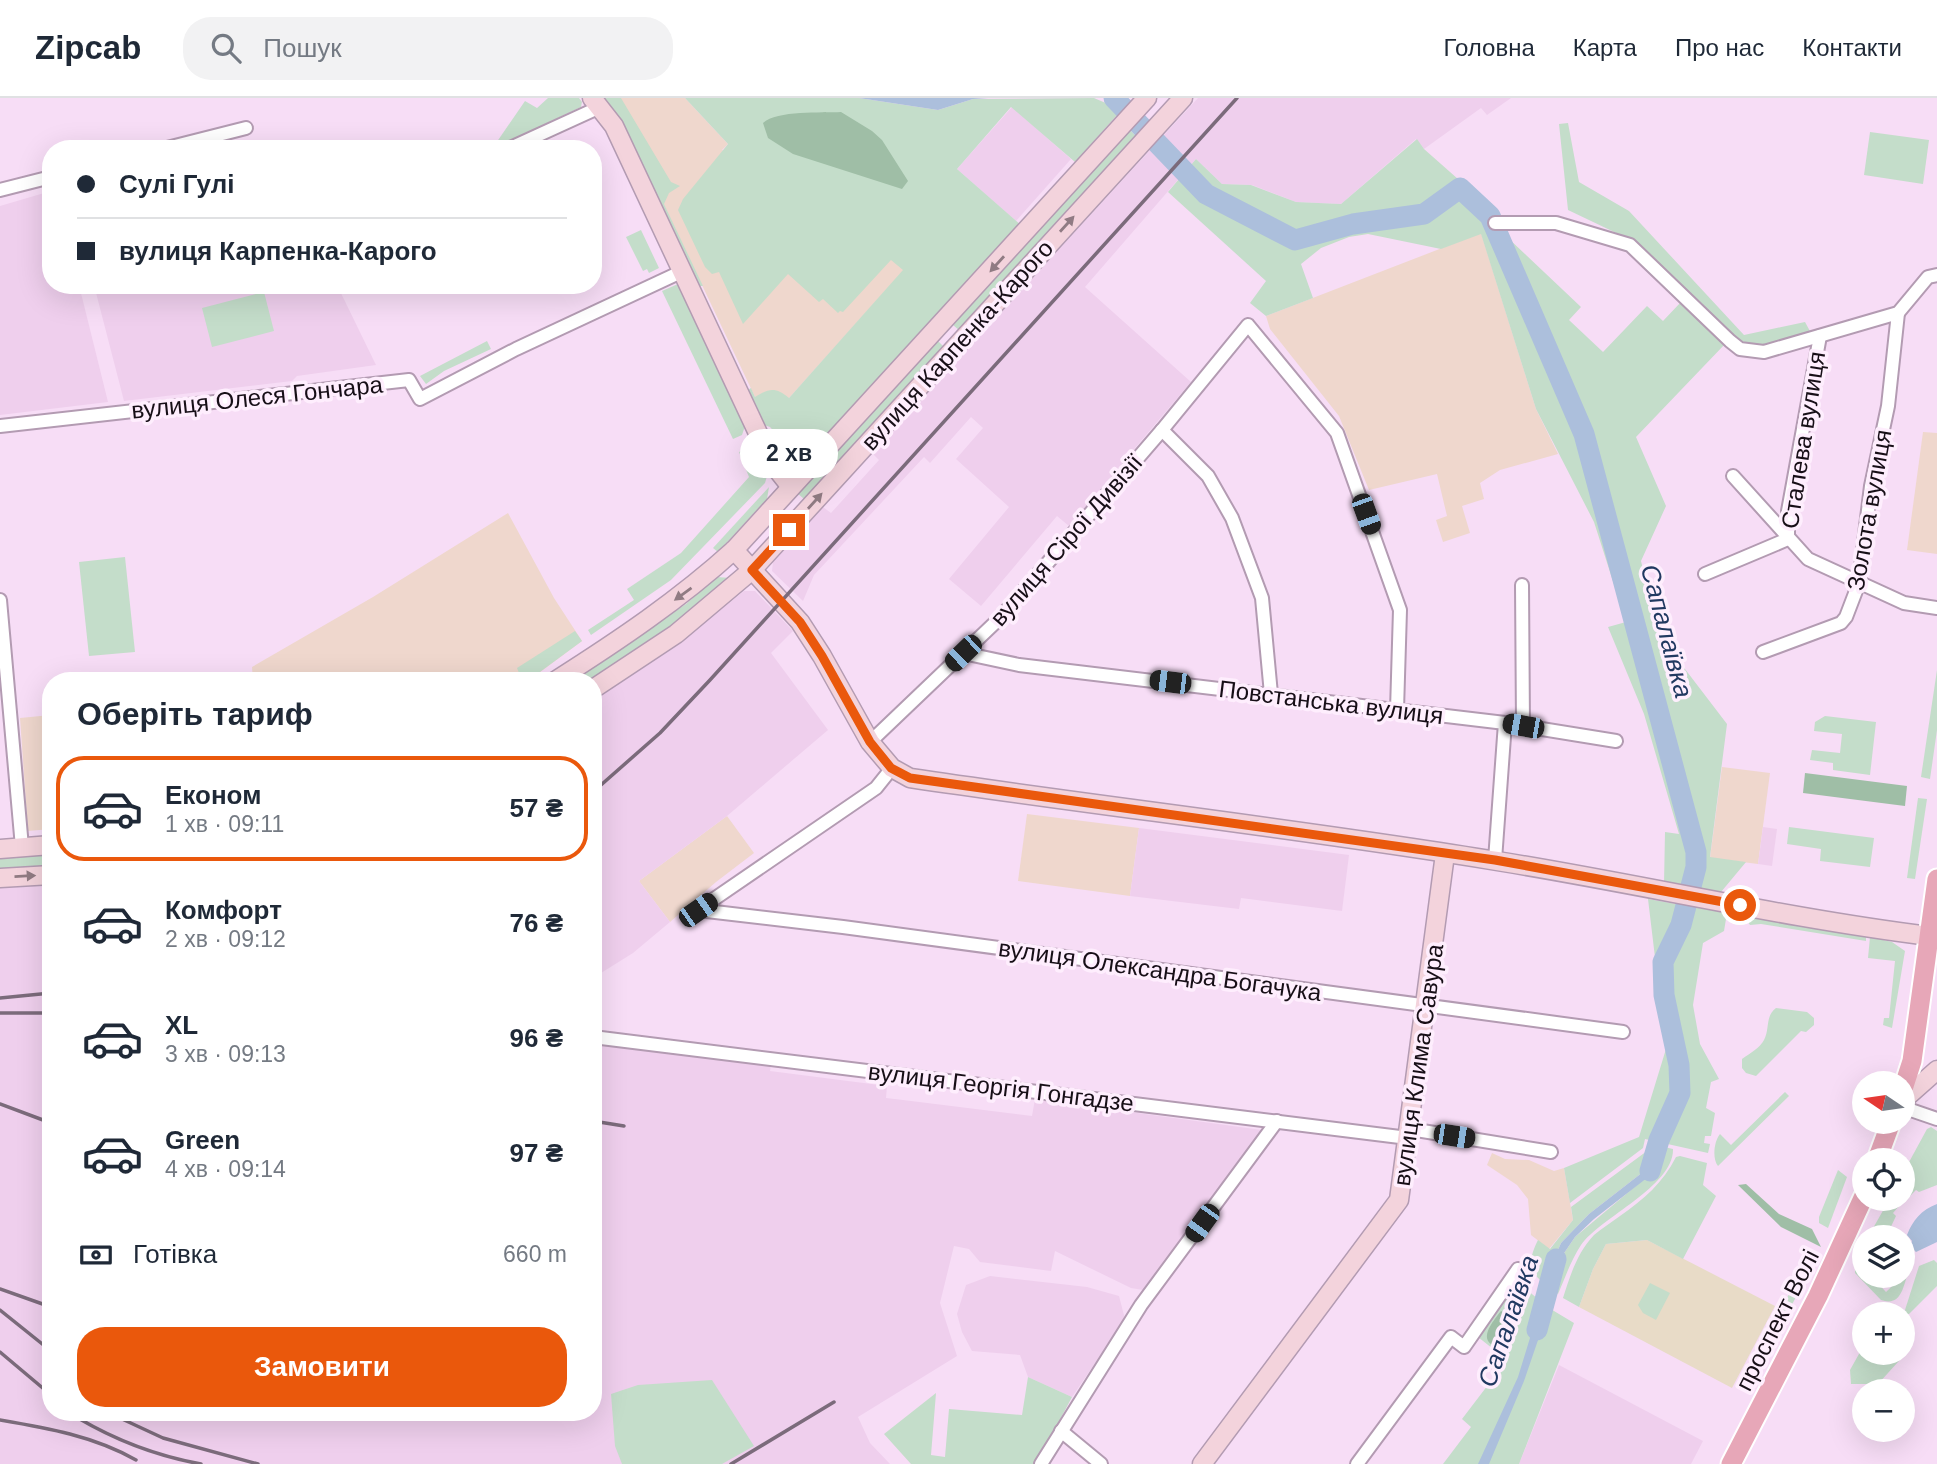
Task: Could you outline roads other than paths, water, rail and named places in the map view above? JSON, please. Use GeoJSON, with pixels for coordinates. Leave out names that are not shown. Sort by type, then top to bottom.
{"type":"FeatureCollection","features":[{"type":"Feature","properties":{"kind":"main road"},"geometry":{"type":"LineString","coordinates":[[1909,1071],[1937,879]]}},
{"type":"Feature","properties":{"kind":"main road","name":"проспект Волі"},"geometry":{"type":"LineString","coordinates":[[1731,1464],[1818,1296],[1857,1211]]}},
{"type":"Feature","properties":{"kind":"street","name":"вулиця Карпенка-Карого"},"geometry":{"type":"LineString","coordinates":[[569,672],[620,640],[685,593],[734,550],[1147,98]]}},
{"type":"Feature","properties":{"kind":"street","name":"вулиця Карпенка-Карого"},"geometry":{"type":"LineString","coordinates":[[602,683],[676,634],[752,570],[1183,98]]}},
{"type":"Feature","properties":{"kind":"street"},"geometry":{"type":"LineString","coordinates":[[525,140],[596,103],[614,125],[772,463],[791,487]]}},
{"type":"Feature","properties":{"kind":"street"},"geometry":{"type":"LineString","coordinates":[[199,140],[246,128]]}},
{"type":"Feature","properties":{"kind":"street"},"geometry":{"type":"LineString","coordinates":[[0,190],[42,179]]}},
{"type":"Feature","properties":{"kind":"street"},"geometry":{"type":"LineString","coordinates":[[1495,223],[1556,223],[1630,245],[1740,349],[1764,352],[1898,313],[1927,276],[1937,275]]}},
{"type":"Feature","properties":{"kind":"street","name":"вулиця Олеся Гончара"},"geometry":{"type":"LineString","coordinates":[[0,426],[409,380],[420,399],[516,349],[683,271]]}},
{"type":"Feature","properties":{"kind":"street","name":"Золота вулиця"},"geometry":{"type":"LineString","coordinates":[[1763,652],[1841,623],[1846,617],[1859,583],[1871,486],[1888,406],[1898,313]]}},
{"type":"Feature","properties":{"kind":"street","name":"вулиця Сірої Дивізії"},"geometry":{"type":"LineString","coordinates":[[870,742],[1001,617],[1162,430],[1248,325],[1337,433],[1400,610],[1397,710]]}},
{"type":"Feature","properties":{"kind":"street"},"geometry":{"type":"LineString","coordinates":[[939,327],[953,339],[951,352]]}},
{"type":"Feature","properties":{"kind":"street","name":"Сталева вулиця"},"geometry":{"type":"LineString","coordinates":[[1705,574],[1788,539],[1788,511],[1820,336]]}},
{"type":"Feature","properties":{"kind":"street"},"geometry":{"type":"LineString","coordinates":[[1162,430],[1208,476],[1231,519],[1262,598],[1271,694]]}},
{"type":"Feature","properties":{"kind":"street"},"geometry":{"type":"LineString","coordinates":[[1733,476],[1808,559],[1904,603],[1937,608]]}},
{"type":"Feature","properties":{"kind":"street"},"geometry":{"type":"LineString","coordinates":[[734,550],[800,622],[870,742],[891,768],[910,778],[1495,860],[1624,882],[1714,901],[1929,936]]}},
{"type":"Feature","properties":{"kind":"street"},"geometry":{"type":"LineString","coordinates":[[1522,585],[1523,726]]}},
{"type":"Feature","properties":{"kind":"street"},"geometry":{"type":"LineString","coordinates":[[0,600],[22,847]]}},
{"type":"Feature","properties":{"kind":"street","name":"Повстанська вулиця"},"geometry":{"type":"LineString","coordinates":[[963,653],[1019,665],[1505,723],[1616,741]]}},
{"type":"Feature","properties":{"kind":"street"},"geometry":{"type":"LineString","coordinates":[[1495,860],[1505,723]]}},
{"type":"Feature","properties":{"kind":"street","name":"вулиця Олександра Богачука"},"geometry":{"type":"LineString","coordinates":[[891,768],[876,788],[698,910],[843,926],[1623,1032]]}},
{"type":"Feature","properties":{"kind":"street"},"geometry":{"type":"LineString","coordinates":[[0,849],[42,846]]}},
{"type":"Feature","properties":{"kind":"street","name":"вулиця Клима Савура"},"geometry":{"type":"LineString","coordinates":[[1202,1464],[1399,1200],[1446,853]]}},
{"type":"Feature","properties":{"kind":"street"},"geometry":{"type":"LineString","coordinates":[[0,878],[42,876]]}},
{"type":"Feature","properties":{"kind":"street","name":"вулиця Георгія Гонгадзе"},"geometry":{"type":"LineString","coordinates":[[602,1038],[1551,1152]]}},
{"type":"Feature","properties":{"kind":"street"},"geometry":{"type":"LineString","coordinates":[[1915,1085],[1937,1070]]}},
{"type":"Feature","properties":{"kind":"street"},"geometry":{"type":"LineString","coordinates":[[1915,1111],[1937,1119]]}},
{"type":"Feature","properties":{"kind":"street"},"geometry":{"type":"LineString","coordinates":[[1041,1464],[1141,1305],[1277,1121]]}},
{"type":"Feature","properties":{"kind":"street"},"geometry":{"type":"LineString","coordinates":[[1357,1464],[1451,1337],[1464,1346],[1518,1269]]}},
{"type":"Feature","properties":{"kind":"street"},"geometry":{"type":"LineString","coordinates":[[1061,1431],[1101,1464]]}},
{"type":"Feature","properties":{"kind":"water"},"geometry":{"type":"Polygon","coordinates":[[[859,98],[988,98],[973,99],[938,110],[859,98]]]}},
{"type":"Feature","properties":{"kind":"water"},"geometry":{"type":"Polygon","coordinates":[[[1653,1145],[1660,1146],[1656,1169],[1575,1237],[1560,1259],[1552,1290],[1544,1283],[1561,1243],[1589,1214],[1643,1172],[1653,1145]]]}},
{"type":"Feature","properties":{"kind":"water"},"geometry":{"type":"Polygon","coordinates":[[[1937,1204],[1937,1242],[1916,1252],[1915,1225],[1912,1225],[1922,1212],[1937,1204]]]}},
{"type":"Feature","properties":{"kind":"water"},"geometry":{"type":"Polygon","coordinates":[[[1541,1302],[1549,1308],[1524,1381],[1489,1464],[1478,1464],[1518,1377],[1541,1302]]]}},
{"type":"Feature","properties":{"kind":"waterway","name":"Сапалаївка"},"geometry":{"type":"LineString","coordinates":[[1114,98],[1206,194],[1295,240],[1353,224],[1424,214],[1460,188],[1490,216],[1584,434],[1696,852],[1696,867],[1681,925],[1663,962],[1664,995],[1679,1065],[1680,1093],[1659,1140],[1650,1171]]}},
{"type":"Feature","properties":{"kind":"waterway","name":"Сапалаївка"},"geometry":{"type":"LineString","coordinates":[[1537,1330],[1556,1259]]}},
{"type":"Feature","properties":{"kind":"railway"},"geometry":{"type":"LineString","coordinates":[[602,784],[660,733],[710,680],[1237,98]]}},
{"type":"Feature","properties":{"kind":"railway"},"geometry":{"type":"LineString","coordinates":[[0,998],[42,994]]}},
{"type":"Feature","properties":{"kind":"railway"},"geometry":{"type":"LineString","coordinates":[[0,1013],[42,1013]]}},
{"type":"Feature","properties":{"kind":"railway"},"geometry":{"type":"LineString","coordinates":[[0,1104],[42,1120]]}},
{"type":"Feature","properties":{"kind":"railway"},"geometry":{"type":"LineString","coordinates":[[602,1122],[624,1126]]}},
{"type":"Feature","properties":{"kind":"railway"},"geometry":{"type":"LineString","coordinates":[[0,1289],[42,1304]]}},
{"type":"Feature","properties":{"kind":"railway"},"geometry":{"type":"LineString","coordinates":[[0,1310],[42,1344]]}},
{"type":"Feature","properties":{"kind":"railway"},"geometry":{"type":"LineString","coordinates":[[0,1352],[42,1387]]}},
{"type":"Feature","properties":{"kind":"railway"},"geometry":{"type":"LineString","coordinates":[[731,1464],[834,1402]]}},
{"type":"Feature","properties":{"kind":"railway"},"geometry":{"type":"LineString","coordinates":[[0,1420],[87,1439],[136,1460]]}},
{"type":"Feature","properties":{"kind":"railway"},"geometry":{"type":"LineString","coordinates":[[83,1421],[138,1447],[201,1464]]}},
{"type":"Feature","properties":{"kind":"railway"},"geometry":{"type":"LineString","coordinates":[[126,1421],[163,1438],[258,1464]]}}]}
